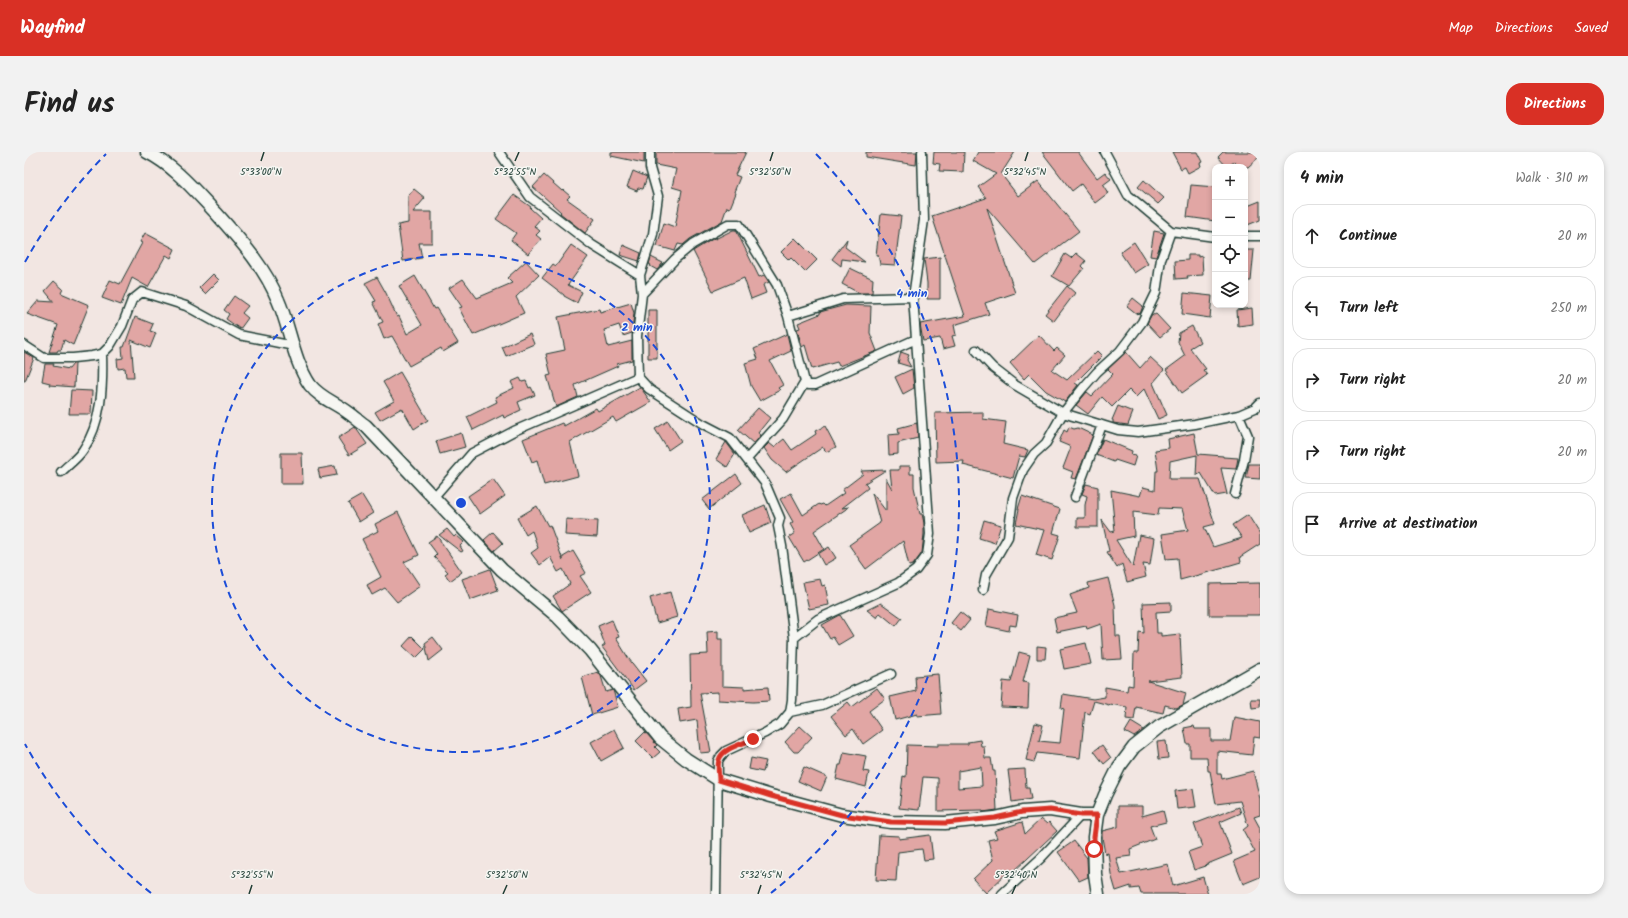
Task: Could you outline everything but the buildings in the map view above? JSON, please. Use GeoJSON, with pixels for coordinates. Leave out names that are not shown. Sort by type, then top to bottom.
{"type":"FeatureCollection","features":[{"type":"Feature","properties":{"kind":"street"},"geometry":{"type":"LineString","coordinates":[[147,152],[157,157],[190,185],[243,244],[262,270],[278,300],[302,371],[311,386],[324,398],[349,412],[366,426],[502,570],[558,617],[590,650],[660,738],[686,759],[719,780],[771,796],[842,815],[891,822],[945,823],[995,818],[1022,812],[1050,810],[1081,815],[1097,815]]}},
{"type":"Feature","properties":{"kind":"street"},"geometry":{"type":"LineString","coordinates":[[499,152],[530,197],[592,245],[640,274]]}},
{"type":"Feature","properties":{"kind":"street"},"geometry":{"type":"LineString","coordinates":[[650,152],[650,168],[658,196],[653,234],[640,274],[642,294],[637,336],[638,377],[655,393],[702,424],[730,438],[765,483],[780,518],[778,526],[794,638],[792,700],[790,712],[780,724],[765,734],[726,751],[718,761],[719,780],[716,894]]}},
{"type":"Feature","properties":{"kind":"street"},"geometry":{"type":"LineString","coordinates":[[794,638],[818,619],[898,583],[916,570],[927,555],[930,534],[913,297],[924,220],[922,152]]}},
{"type":"Feature","properties":{"kind":"street"},"geometry":{"type":"LineString","coordinates":[[1105,152],[1128,194],[1171,231],[1212,237]]}},
{"type":"Feature","properties":{"kind":"street"},"geometry":{"type":"LineString","coordinates":[[642,294],[675,259],[694,244],[728,224],[740,224],[777,285],[788,316],[806,382],[811,386],[815,386],[916,339]]}},
{"type":"Feature","properties":{"kind":"street"},"geometry":{"type":"LineString","coordinates":[[984,590],[986,575],[1008,537],[1013,498],[1023,470],[1034,454],[1046,443],[1063,413],[1097,372],[1120,351],[1142,322],[1156,293],[1160,259],[1171,231]]}},
{"type":"Feature","properties":{"kind":"street"},"geometry":{"type":"LineString","coordinates":[[1248,236],[1260,236]]}},
{"type":"Feature","properties":{"kind":"street"},"geometry":{"type":"LineString","coordinates":[[24,345],[44,358],[79,358],[102,354],[110,346],[122,326],[132,300],[142,292],[186,306],[239,335],[294,346]]}},
{"type":"Feature","properties":{"kind":"street"},"geometry":{"type":"LineString","coordinates":[[788,316],[843,299],[913,297]]}},
{"type":"Feature","properties":{"kind":"street"},"geometry":{"type":"LineString","coordinates":[[976,350],[993,368],[1015,385],[1063,413],[1118,430],[1138,432],[1195,424],[1239,415],[1255,408],[1260,403]]}},
{"type":"Feature","properties":{"kind":"street"},"geometry":{"type":"LineString","coordinates":[[62,472],[84,450],[96,424],[102,376],[102,354]]}},
{"type":"Feature","properties":{"kind":"street"},"geometry":{"type":"LineString","coordinates":[[433,498],[472,453],[514,431],[638,377]]}},
{"type":"Feature","properties":{"kind":"street"},"geometry":{"type":"LineString","coordinates":[[747,459],[783,419],[806,382]]}},
{"type":"Feature","properties":{"kind":"street"},"geometry":{"type":"LineString","coordinates":[[1235,494],[1244,460],[1248,436],[1239,415]]}},
{"type":"Feature","properties":{"kind":"street"},"geometry":{"type":"LineString","coordinates":[[1076,497],[1102,425]]}},
{"type":"Feature","properties":{"kind":"street"},"geometry":{"type":"LineString","coordinates":[[1098,894],[1094,874],[1094,837],[1097,815],[1119,767],[1134,747],[1159,727],[1260,669]]}},
{"type":"Feature","properties":{"kind":"street"},"geometry":{"type":"LineString","coordinates":[[790,712],[822,705],[890,674]]}},
{"type":"Feature","properties":{"kind":"street"},"geometry":{"type":"LineString","coordinates":[[1002,894],[1040,858],[1081,815]]}},
{"type":"Feature","properties":{"kind":"route"},"geometry":{"type":"LineString","coordinates":[[753,739],[726,751],[721,756],[718,761],[719,780],[842,815],[891,822],[945,823],[995,818],[1022,812],[1050,810],[1081,815],[1097,815],[1094,849]]}}]}
